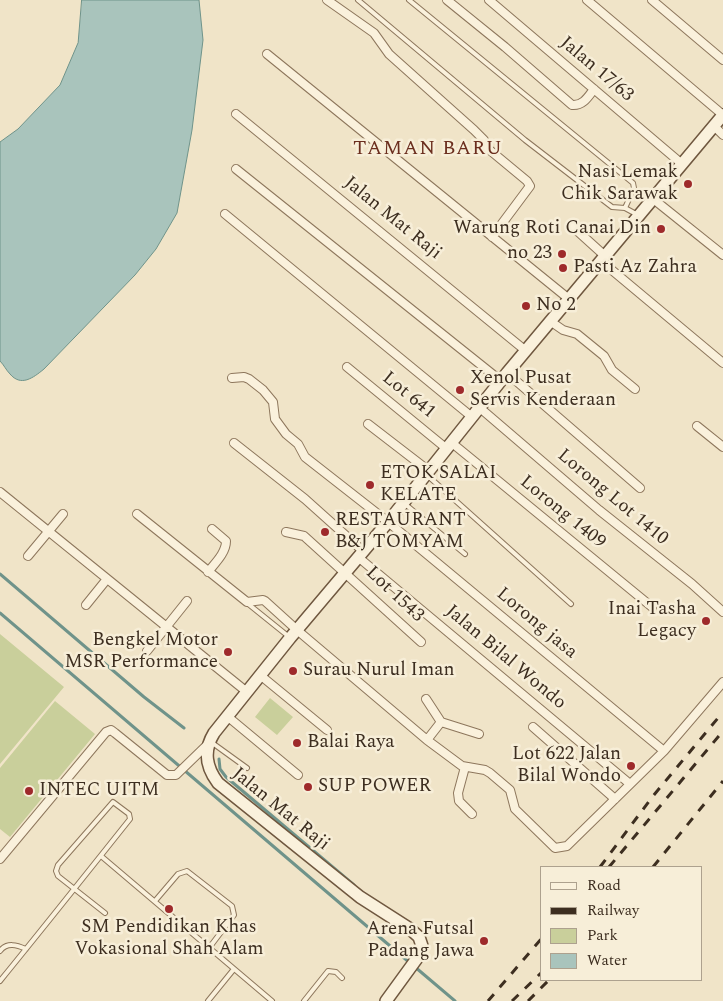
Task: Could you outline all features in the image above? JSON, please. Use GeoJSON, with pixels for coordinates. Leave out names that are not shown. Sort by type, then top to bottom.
{"type":"FeatureCollection","features":[{"type":"Feature","properties":{"kind":"street"},"geometry":{"type":"LineString","coordinates":[[327,0],[374,33],[389,54],[484,140],[486,147],[527,181],[530,186],[492,237]]}},
{"type":"Feature","properties":{"kind":"street"},"geometry":{"type":"LineString","coordinates":[[447,0],[572,105],[586,101],[594,89]]}},
{"type":"Feature","properties":{"kind":"street","name":"Jalan 17/63"},"geometry":{"type":"LineString","coordinates":[[489,0],[682,164]]}},
{"type":"Feature","properties":{"kind":"street"},"geometry":{"type":"LineString","coordinates":[[0,859],[106,732],[110,730],[115,732],[167,775],[176,775],[209,742],[227,716],[293,634],[388,522],[550,321],[723,115],[587,0]]}},
{"type":"Feature","properties":{"kind":"street"},"geometry":{"type":"LineString","coordinates":[[652,0],[723,60]]}},
{"type":"Feature","properties":{"kind":"street"},"geometry":{"type":"LineString","coordinates":[[267,54],[569,299]]}},
{"type":"Feature","properties":{"kind":"street","name":"Jalan Mat Raji"},"geometry":{"type":"LineString","coordinates":[[236,114],[526,351]]}},
{"type":"Feature","properties":{"kind":"street"},"geometry":{"type":"LineString","coordinates":[[714,126],[723,135]]}},
{"type":"Feature","properties":{"kind":"street"},"geometry":{"type":"LineString","coordinates":[[236,169],[504,377],[640,488]]}},
{"type":"Feature","properties":{"kind":"street"},"geometry":{"type":"LineString","coordinates":[[652,198],[723,255]]}},
{"type":"Feature","properties":{"kind":"street"},"geometry":{"type":"LineString","coordinates":[[226,214],[472,417]]}},
{"type":"Feature","properties":{"kind":"street"},"geometry":{"type":"LineString","coordinates":[[573,227],[603,259],[723,363]]}},
{"type":"Feature","properties":{"kind":"street"},"geometry":{"type":"LineString","coordinates":[[550,321],[563,330],[577,334],[604,356],[612,370],[635,389]]}},
{"type":"Feature","properties":{"kind":"street","name":"Lot 641"},"geometry":{"type":"LineString","coordinates":[[347,367],[450,446]]}},
{"type":"Feature","properties":{"kind":"street","name":"Lorong jasa"},"geometry":{"type":"LineString","coordinates":[[232,378],[244,377],[263,390],[273,402],[275,419],[286,434],[298,444],[305,457],[388,522],[664,751]]}},
{"type":"Feature","properties":{"kind":"street","name":"Lorong Lot 1410"},"geometry":{"type":"LineString","coordinates":[[480,408],[599,510],[692,584],[723,612]]}},
{"type":"Feature","properties":{"kind":"street"},"geometry":{"type":"LineString","coordinates":[[368,424],[427,473]]}},
{"type":"Feature","properties":{"kind":"street"},"geometry":{"type":"LineString","coordinates":[[697,426],[723,447]]}},
{"type":"Feature","properties":{"kind":"street"},"geometry":{"type":"LineString","coordinates":[[234,443],[305,499],[361,554]]}},
{"type":"Feature","properties":{"kind":"street","name":"Lorong 1409"},"geometry":{"type":"LineString","coordinates":[[450,446],[652,607]]}},
{"type":"Feature","properties":{"kind":"street"},"geometry":{"type":"LineString","coordinates":[[0,492],[247,692]]}},
{"type":"Feature","properties":{"kind":"street"},"geometry":{"type":"LineString","coordinates":[[28,556],[63,514]]}},
{"type":"Feature","properties":{"kind":"street"},"geometry":{"type":"LineString","coordinates":[[137,514],[246,602],[265,601],[293,634],[427,740],[465,767],[485,770],[490,773],[510,790],[515,809],[555,848],[567,846],[664,751],[723,682]]}},
{"type":"Feature","properties":{"kind":"street"},"geometry":{"type":"LineString","coordinates":[[208,572],[221,556],[227,544],[212,529]]}},
{"type":"Feature","properties":{"kind":"street","name":"Lot 1543"},"geometry":{"type":"LineString","coordinates":[[286,532],[304,536],[346,572],[421,642]]}},
{"type":"Feature","properties":{"kind":"street","name":"Jalan Bilal Wondo"},"geometry":{"type":"LineString","coordinates":[[361,554],[630,784]]}},
{"type":"Feature","properties":{"kind":"street"},"geometry":{"type":"LineString","coordinates":[[86,605],[107,579]]}},
{"type":"Feature","properties":{"kind":"street"},"geometry":{"type":"LineString","coordinates":[[147,651],[187,601]]}},
{"type":"Feature","properties":{"kind":"street"},"geometry":{"type":"LineString","coordinates":[[260,675],[327,730]]}},
{"type":"Feature","properties":{"kind":"street"},"geometry":{"type":"LineString","coordinates":[[426,699],[441,722],[479,734]]}},
{"type":"Feature","properties":{"kind":"street"},"geometry":{"type":"LineString","coordinates":[[227,716],[298,775]]}},
{"type":"Feature","properties":{"kind":"street"},"geometry":{"type":"LineString","coordinates":[[427,740],[441,722]]}},
{"type":"Feature","properties":{"kind":"street"},"geometry":{"type":"LineString","coordinates":[[533,727],[615,799]]}},
{"type":"Feature","properties":{"kind":"street","name":"Jalan Mat Raji"},"geometry":{"type":"LineString","coordinates":[[209,742],[206,754],[208,765],[218,783],[360,897],[400,921],[419,937],[422,946],[418,957],[386,1001]]}},
{"type":"Feature","properties":{"kind":"street"},"geometry":{"type":"LineString","coordinates":[[465,767],[458,793],[459,801],[472,814]]}},
{"type":"Feature","properties":{"kind":"lane"},"geometry":{"type":"LineString","coordinates":[[358,0],[525,140],[612,207],[625,208],[639,215]]}},
{"type":"Feature","properties":{"kind":"lane"},"geometry":{"type":"LineString","coordinates":[[409,0],[633,183],[634,188],[625,208]]}},
{"type":"Feature","properties":{"kind":"lane"},"geometry":{"type":"LineString","coordinates":[[427,473],[571,604]]}},
{"type":"Feature","properties":{"kind":"lane"},"geometry":{"type":"LineString","coordinates":[[404,502],[465,554]]}},
{"type":"Feature","properties":{"kind":"lane"},"geometry":{"type":"LineString","coordinates":[[246,602],[293,634]]}},
{"type":"Feature","properties":{"kind":"lane"},"geometry":{"type":"LineString","coordinates":[[209,742],[247,768]]}},
{"type":"Feature","properties":{"kind":"lane"},"geometry":{"type":"LineString","coordinates":[[0,982],[75,889],[130,819],[129,814],[113,802],[58,865],[56,871],[58,876],[75,889],[105,914]]}},
{"type":"Feature","properties":{"kind":"lane"},"geometry":{"type":"LineString","coordinates":[[101,856],[272,1001]]}},
{"type":"Feature","properties":{"kind":"lane"},"geometry":{"type":"LineString","coordinates":[[155,902],[178,874],[187,871],[232,906],[234,915],[231,921],[209,948]]}},
{"type":"Feature","properties":{"kind":"lane"},"geometry":{"type":"LineString","coordinates":[[0,951],[8,945],[16,945],[26,949]]}},
{"type":"Feature","properties":{"kind":"lane"},"geometry":{"type":"LineString","coordinates":[[208,1001],[234,969]]}},
{"type":"Feature","properties":{"kind":"lane"},"geometry":{"type":"LineString","coordinates":[[304,1001],[328,970],[336,972],[342,978]]}},
{"type":"Feature","properties":{"kind":"green space"},"geometry":{"type":"Polygon","coordinates":[[[0,634],[64,687],[0,764],[0,634]]]}},
{"type":"Feature","properties":{"kind":"green space"},"geometry":{"type":"Polygon","coordinates":[[[270,698],[293,717],[277,735],[255,717],[270,698]]]}},
{"type":"Feature","properties":{"kind":"green space"},"geometry":{"type":"Polygon","coordinates":[[[55,701],[95,734],[10,837],[0,829],[0,768],[55,701]]]}},
{"type":"Feature","properties":{"kind":"water"},"geometry":{"type":"Polygon","coordinates":[[[82,0],[199,0],[203,40],[192,130],[177,213],[156,249],[135,275],[44,369],[23,381],[14,378],[0,361],[0,142],[18,129],[60,85],[78,43],[82,0]]]}},
{"type":"Feature","properties":{"kind":"waterway"},"geometry":{"type":"LineString","coordinates":[[0,574],[144,697],[184,728]]}},
{"type":"Feature","properties":{"kind":"waterway"},"geometry":{"type":"LineString","coordinates":[[0,613],[410,963]]}},
{"type":"Feature","properties":{"kind":"waterway"},"geometry":{"type":"LineString","coordinates":[[219,759],[220,769],[226,777],[354,885]]}},
{"type":"Feature","properties":{"kind":"waterway"},"geometry":{"type":"LineString","coordinates":[[415,967],[455,1001]]}},
{"type":"Feature","properties":{"kind":"railway"},"geometry":{"type":"LineString","coordinates":[[601,866],[653,796],[723,712]]}},
{"type":"Feature","properties":{"kind":"railway"},"geometry":{"type":"LineString","coordinates":[[610,866],[723,731]]}},
{"type":"Feature","properties":{"kind":"railway"},"geometry":{"type":"LineString","coordinates":[[654,866],[723,781]]}},
{"type":"Feature","properties":{"kind":"railway"},"geometry":{"type":"LineString","coordinates":[[488,1001],[540,940]]}},
{"type":"Feature","properties":{"kind":"railway"},"geometry":{"type":"LineString","coordinates":[[512,1001],[540,974]]}},
{"type":"Feature","properties":{"kind":"railway"},"geometry":{"type":"LineString","coordinates":[[528,1001],[548,981]]}},
{"type":"Feature","properties":{"kind":"place","name":"Nasi Lemak Chik Sarawak"},"geometry":{"type":"Point","coordinates":[688,184]}},
{"type":"Feature","properties":{"kind":"place","name":"Warung Roti Canai Din"},"geometry":{"type":"Point","coordinates":[661,229]}},
{"type":"Feature","properties":{"kind":"place","name":"no 23"},"geometry":{"type":"Point","coordinates":[562,254]}},
{"type":"Feature","properties":{"kind":"place","name":"Pasti Az Zahra"},"geometry":{"type":"Point","coordinates":[563,268]}},
{"type":"Feature","properties":{"kind":"place","name":"No 2"},"geometry":{"type":"Point","coordinates":[526,306]}},
{"type":"Feature","properties":{"kind":"place","name":"Xenol Pusat Servis Kenderaan"},"geometry":{"type":"Point","coordinates":[460,390]}},
{"type":"Feature","properties":{"kind":"place","name":"ETOK SALAI KELATE"},"geometry":{"type":"Point","coordinates":[370,485]}},
{"type":"Feature","properties":{"kind":"place","name":"RESTAURANT B&J TOMYAM"},"geometry":{"type":"Point","coordinates":[325,532]}},
{"type":"Feature","properties":{"kind":"place","name":"Inai Tasha Legacy"},"geometry":{"type":"Point","coordinates":[706,621]}},
{"type":"Feature","properties":{"kind":"place","name":"Bengkel Motor MSR Performance"},"geometry":{"type":"Point","coordinates":[228,652]}},
{"type":"Feature","properties":{"kind":"place","name":"Surau Nurul Iman"},"geometry":{"type":"Point","coordinates":[293,671]}},
{"type":"Feature","properties":{"kind":"place","name":"Balai Raya"},"geometry":{"type":"Point","coordinates":[297,743]}},
{"type":"Feature","properties":{"kind":"place","name":"Lot 622 Jalan Bilal Wondo"},"geometry":{"type":"Point","coordinates":[631,766]}},
{"type":"Feature","properties":{"kind":"place","name":"SUP POWER"},"geometry":{"type":"Point","coordinates":[308,787]}},
{"type":"Feature","properties":{"kind":"place","name":"INTEC UITM"},"geometry":{"type":"Point","coordinates":[29,791]}},
{"type":"Feature","properties":{"kind":"place","name":"SM Pendidikan Khas Vokasional Shah Alam"},"geometry":{"type":"Point","coordinates":[169,909]}},
{"type":"Feature","properties":{"kind":"place","name":"Arena Futsal Padang Jawa"},"geometry":{"type":"Point","coordinates":[484,941]}},
{"type":"Feature","properties":{"kind":"district","name":"TAMAN BARU"},"geometry":{"type":"Point","coordinates":[428,150]}}]}
